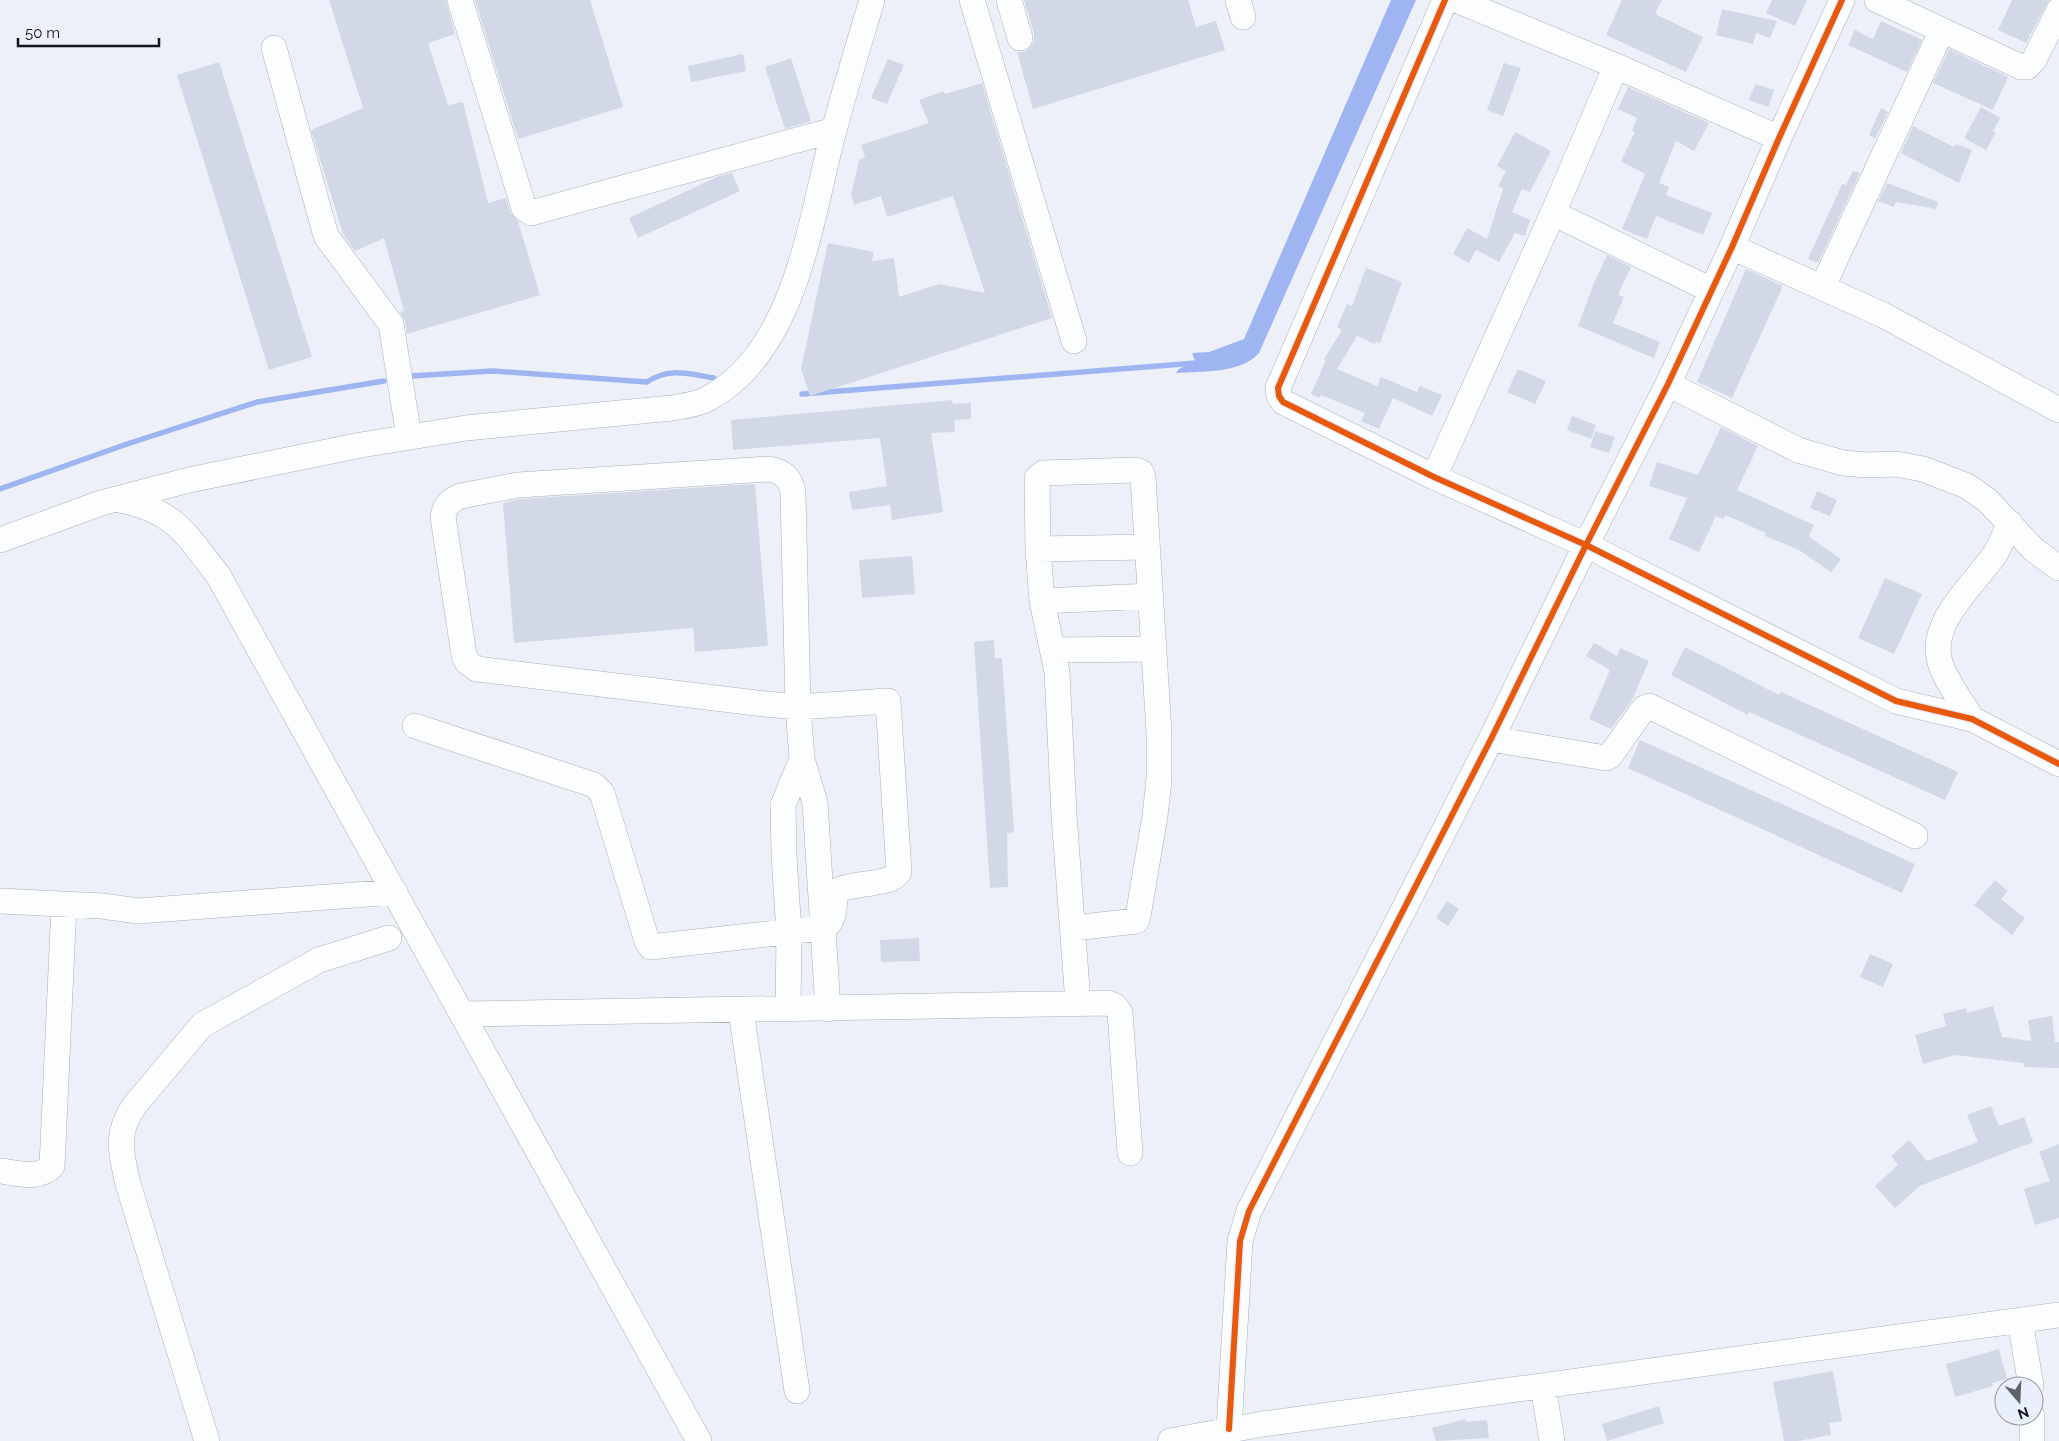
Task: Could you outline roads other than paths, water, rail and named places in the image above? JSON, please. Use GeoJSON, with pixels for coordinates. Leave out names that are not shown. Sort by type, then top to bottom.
{"type":"FeatureCollection","features":[{"type":"Feature","properties":{"kind":"street"},"geometry":{"type":"LineString","coordinates":[[460,0],[524,208],[531,212],[834,130]]}},
{"type":"Feature","properties":{"kind":"street"},"geometry":{"type":"LineString","coordinates":[[0,540],[101,504],[189,480],[409,437],[466,428],[672,408],[703,401],[723,389],[740,375],[757,356],[787,305],[796,280],[834,130],[872,0]]}},
{"type":"Feature","properties":{"kind":"street"},"geometry":{"type":"LineString","coordinates":[[972,0],[1074,341]]}},
{"type":"Feature","properties":{"kind":"street"},"geometry":{"type":"LineString","coordinates":[[1009,0],[1020,38]]}},
{"type":"Feature","properties":{"kind":"street"},"geometry":{"type":"LineString","coordinates":[[1445,0],[1278,388],[1279,396],[1283,402],[1434,477],[1586,545],[1896,701],[1972,719],[2059,764]]}},
{"type":"Feature","properties":{"kind":"street"},"geometry":{"type":"LineString","coordinates":[[1456,0],[1616,66],[1779,138]]}},
{"type":"Feature","properties":{"kind":"street"},"geometry":{"type":"LineString","coordinates":[[1229,1429],[1240,1241],[1249,1211],[1491,739],[1586,545],[1668,384],[1732,247],[1842,0]]}},
{"type":"Feature","properties":{"kind":"street"},"geometry":{"type":"LineString","coordinates":[[1877,0],[2018,66],[2027,67],[2034,60],[2059,10]]}},
{"type":"Feature","properties":{"kind":"street"},"geometry":{"type":"LineString","coordinates":[[1822,286],[1942,30]]}},
{"type":"Feature","properties":{"kind":"street"},"geometry":{"type":"LineString","coordinates":[[274,48],[326,236],[391,324],[409,437]]}},
{"type":"Feature","properties":{"kind":"street"},"geometry":{"type":"LineString","coordinates":[[1434,477],[1553,212],[1616,66]]}},
{"type":"Feature","properties":{"kind":"street"},"geometry":{"type":"LineString","coordinates":[[1553,212],[1711,290]]}},
{"type":"Feature","properties":{"kind":"street"},"geometry":{"type":"LineString","coordinates":[[1732,247],[1883,315],[2059,410]]}},
{"type":"Feature","properties":{"kind":"street"},"geometry":{"type":"LineString","coordinates":[[1668,384],[1798,450],[1844,463],[1867,465],[1896,464],[1923,469],[1967,486],[1987,500],[2034,550],[2059,568]]}},
{"type":"Feature","properties":{"kind":"street"},"geometry":{"type":"LineString","coordinates":[[415,726],[594,785],[602,793],[647,941],[651,947],[789,933],[822,928],[830,923],[837,891],[845,887],[893,878],[899,872],[890,704],[886,700],[798,707],[477,669],[467,662],[464,655],[443,517],[445,508],[452,499],[518,485],[769,469],[786,475],[792,483],[793,493],[798,707],[802,759],[815,803],[822,928],[828,1009]]}},
{"type":"Feature","properties":{"kind":"street"},"geometry":{"type":"LineString","coordinates":[[1074,928],[1136,921],[1156,816],[1159,779],[1159,732],[1152,649],[1143,477],[1141,472],[1043,473],[1039,474],[1037,478],[1038,549],[1042,601],[1054,650],[1059,697],[1064,815],[1074,928],[1078,1003]]}},
{"type":"Feature","properties":{"kind":"street"},"geometry":{"type":"LineString","coordinates":[[117,500],[144,505],[164,515],[186,534],[218,575],[699,1441]]}},
{"type":"Feature","properties":{"kind":"street"},"geometry":{"type":"LineString","coordinates":[[1972,719],[1940,664],[1937,650],[1940,635],[1953,607],[1995,553],[2010,523]]}},
{"type":"Feature","properties":{"kind":"street"},"geometry":{"type":"LineString","coordinates":[[1038,549],[1147,547]]}},
{"type":"Feature","properties":{"kind":"street"},"geometry":{"type":"LineString","coordinates":[[1042,601],[1150,596]]}},
{"type":"Feature","properties":{"kind":"street"},"geometry":{"type":"LineString","coordinates":[[1054,650],[1152,649]]}},
{"type":"Feature","properties":{"kind":"street"},"geometry":{"type":"LineString","coordinates":[[1491,739],[1606,758],[1610,756],[1644,708],[1649,706],[1915,836]]}},
{"type":"Feature","properties":{"kind":"street"},"geometry":{"type":"LineString","coordinates":[[788,1009],[789,933],[783,805],[802,759]]}},
{"type":"Feature","properties":{"kind":"street"},"geometry":{"type":"LineString","coordinates":[[0,901],[64,906],[102,906],[138,911],[395,892]]}},
{"type":"Feature","properties":{"kind":"street"},"geometry":{"type":"LineString","coordinates":[[0,1171],[39,1175],[46,1172],[52,1166],[64,906]]}},
{"type":"Feature","properties":{"kind":"street"},"geometry":{"type":"LineString","coordinates":[[207,1441],[128,1184],[121,1152],[121,1135],[125,1119],[202,1025],[319,960],[390,938]]}},
{"type":"Feature","properties":{"kind":"street"},"geometry":{"type":"LineString","coordinates":[[463,1014],[741,1011],[1108,1003],[1115,1006],[1120,1013],[1130,1153]]}},
{"type":"Feature","properties":{"kind":"street"},"geometry":{"type":"LineString","coordinates":[[741,1011],[797,1391]]}},
{"type":"Feature","properties":{"kind":"street"},"geometry":{"type":"LineString","coordinates":[[1170,1441],[1229,1429],[1265,1433],[1543,1386],[2059,1315]]}},
{"type":"Feature","properties":{"kind":"street"},"geometry":{"type":"LineString","coordinates":[[2020,1320],[2029,1376]]}},
{"type":"Feature","properties":{"kind":"street"},"geometry":{"type":"LineString","coordinates":[[1543,1386],[1552,1441]]}},
{"type":"Feature","properties":{"kind":"street"},"geometry":{"type":"LineString","coordinates":[[2032,1426],[2032,1441]]}},
{"type":"Feature","properties":{"kind":"water"},"geometry":{"type":"Polygon","coordinates":[[[1391,0],[1416,0],[1259,353],[1242,365],[1232,368],[1176,373],[1179,369],[1195,361],[1192,353],[1209,352],[1244,339],[1391,0]]]}},
{"type":"Feature","properties":{"kind":"waterway"},"geometry":{"type":"LineString","coordinates":[[802,394],[1196,363]]}},
{"type":"Feature","properties":{"kind":"waterway"},"geometry":{"type":"LineString","coordinates":[[411,376],[493,371],[647,382],[655,377],[671,373],[714,378]]}},
{"type":"Feature","properties":{"kind":"waterway"},"geometry":{"type":"LineString","coordinates":[[0,489],[127,444],[257,402],[384,381]]}}]}
